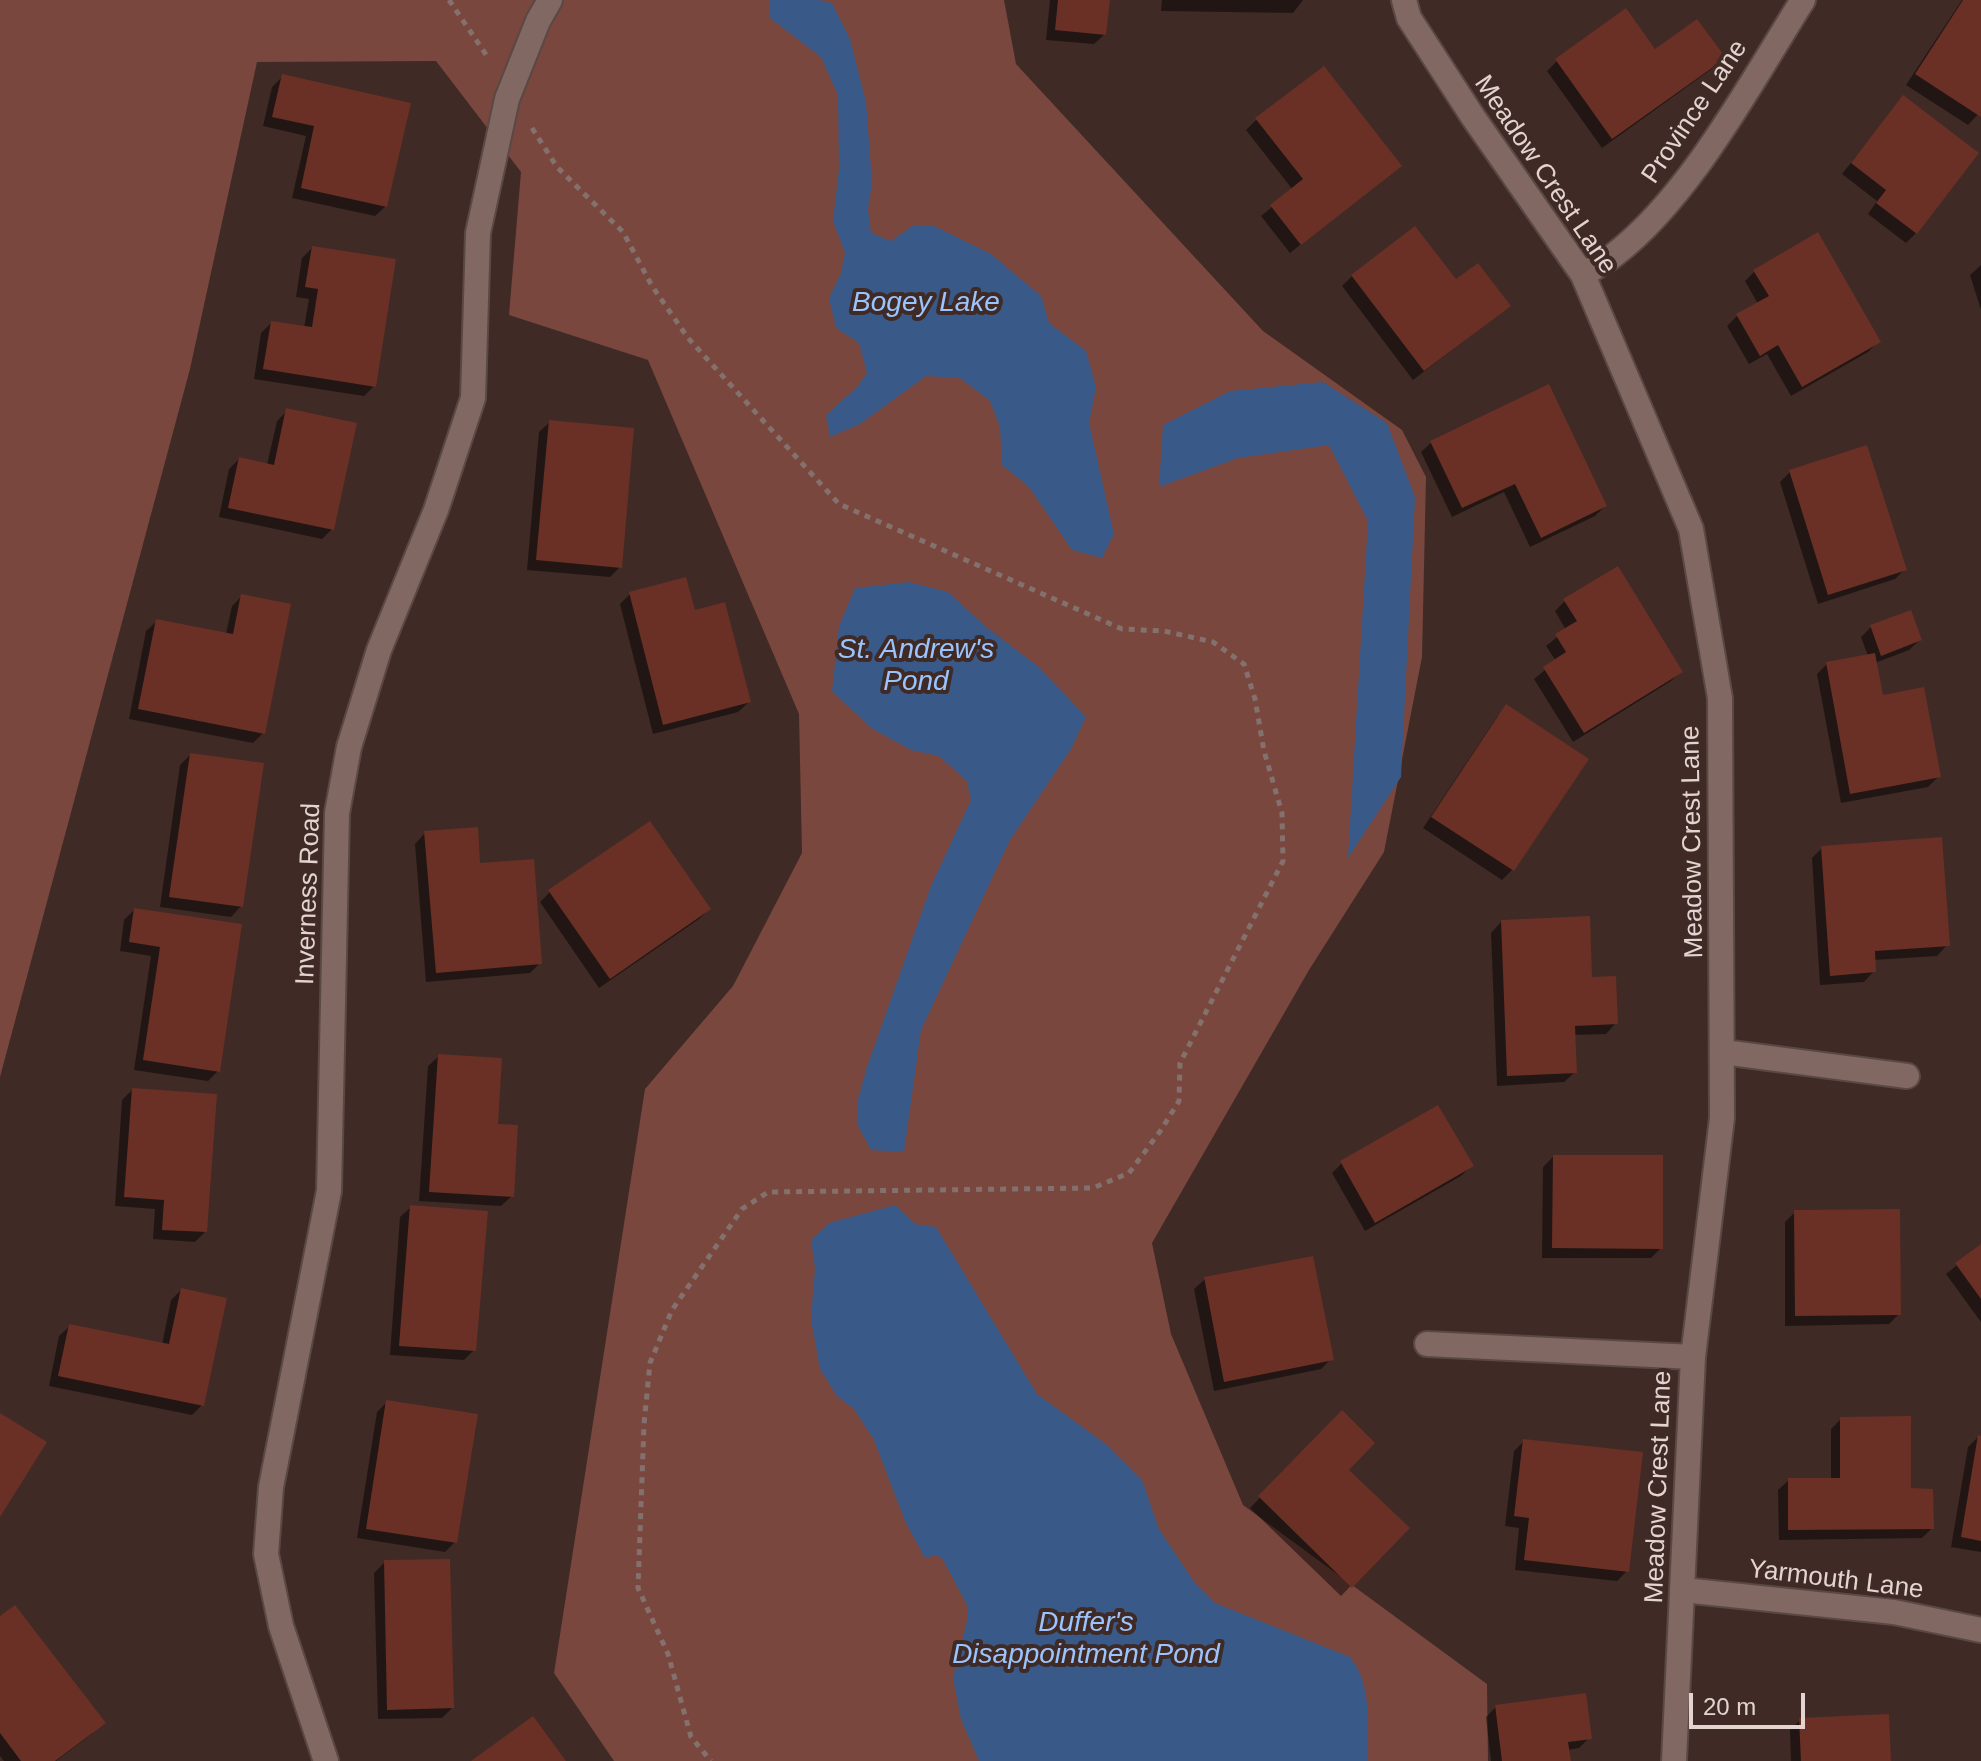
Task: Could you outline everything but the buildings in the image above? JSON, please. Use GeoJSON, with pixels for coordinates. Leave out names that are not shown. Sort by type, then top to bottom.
{"type":"FeatureCollection","features":[{"type":"Feature","properties":{"kind":"street","name":"Inverness Road"},"geometry":{"type":"LineString","coordinates":[[326,1761],[281,1626],[266,1554],[271,1487],[329,1191],[337,813],[349,747],[379,650],[436,510],[473,398],[478,233],[510,92],[538,21],[550,0]]}},
{"type":"Feature","properties":{"kind":"street","name":"Meadow Crest Lane"},"geometry":{"type":"LineString","coordinates":[[1404,0],[1409,18],[1465,105],[1583,275],[1691,529],[1720,698],[1722,1118],[1693,1357],[1674,1761]]}},
{"type":"Feature","properties":{"kind":"street","name":"Province Lane"},"geometry":{"type":"LineString","coordinates":[[1583,275],[1615,255],[1668,204],[1707,151],[1803,0]]}},
{"type":"Feature","properties":{"kind":"street"},"geometry":{"type":"LineString","coordinates":[[1723,1052],[1907,1076]]}},
{"type":"Feature","properties":{"kind":"street"},"geometry":{"type":"LineString","coordinates":[[1427,1344],[1693,1357]]}},
{"type":"Feature","properties":{"kind":"street","name":"Yarmouth Lane"},"geometry":{"type":"LineString","coordinates":[[1683,1590],[1894,1612],[1981,1630]]}},
{"type":"Feature","properties":{"kind":"path"},"geometry":{"type":"LineString","coordinates":[[449,0],[557,167],[623,232],[652,286],[688,338],[839,504],[1122,629],[1164,631],[1213,642],[1244,664],[1282,813],[1283,861],[1180,1063],[1179,1101],[1129,1173],[1093,1188],[768,1192],[742,1209],[672,1310],[650,1363],[644,1424],[638,1588],[668,1654],[691,1737],[711,1761]]}},
{"type":"Feature","properties":{"kind":"shaded area"},"geometry":{"type":"Polygon","coordinates":[[[0,0],[1004,0],[1016,64],[1263,331],[1402,430],[1426,477],[1422,657],[1384,852],[1309,970],[1152,1243],[1171,1334],[1243,1505],[1487,1684],[1488,1761],[614,1761],[554,1673],[645,1089],[733,986],[802,853],[799,714],[648,360],[509,315],[521,172],[436,61],[257,62],[190,369],[0,1077],[0,0]]]}},
{"type":"Feature","properties":{"kind":"water","name":"Bogey Lake"},"geometry":{"type":"Polygon","coordinates":[[[769,0],[832,3],[850,39],[866,102],[872,183],[868,209],[871,233],[891,241],[912,226],[932,225],[991,254],[1041,296],[1049,323],[1086,351],[1096,387],[1089,423],[1114,534],[1102,558],[1072,550],[1029,487],[1002,465],[1000,427],[990,401],[960,378],[926,376],[860,424],[830,437],[826,415],[857,387],[867,373],[859,343],[836,328],[829,298],[841,273],[845,253],[833,221],[839,168],[838,95],[821,57],[770,18],[769,0]]]}},
{"type":"Feature","properties":{"kind":"water"},"geometry":{"type":"Polygon","coordinates":[[[1323,382],[1387,423],[1415,497],[1401,777],[1348,858],[1368,521],[1329,445],[1238,458],[1159,487],[1163,425],[1230,391],[1323,382]]]}},
{"type":"Feature","properties":{"kind":"water","name":"St. Andrew's Pond"},"geometry":{"type":"Polygon","coordinates":[[[909,582],[948,592],[985,626],[1040,668],[1086,717],[1071,749],[1010,840],[921,1030],[904,1152],[871,1150],[858,1126],[857,1103],[931,886],[971,800],[967,781],[939,756],[911,750],[871,728],[832,691],[839,626],[855,588],[909,582]]]}},
{"type":"Feature","properties":{"kind":"water","name":"Duffer's Disappointment Pond"},"geometry":{"type":"Polygon","coordinates":[[[895,1205],[915,1224],[936,1227],[1037,1394],[1107,1445],[1142,1480],[1159,1529],[1194,1582],[1215,1603],[1350,1657],[1366,1693],[1368,1761],[979,1761],[961,1719],[953,1678],[967,1621],[967,1605],[942,1558],[936,1555],[925,1558],[905,1521],[874,1440],[854,1409],[837,1396],[820,1369],[811,1319],[815,1268],[811,1240],[829,1223],[895,1205]]]}}]}
